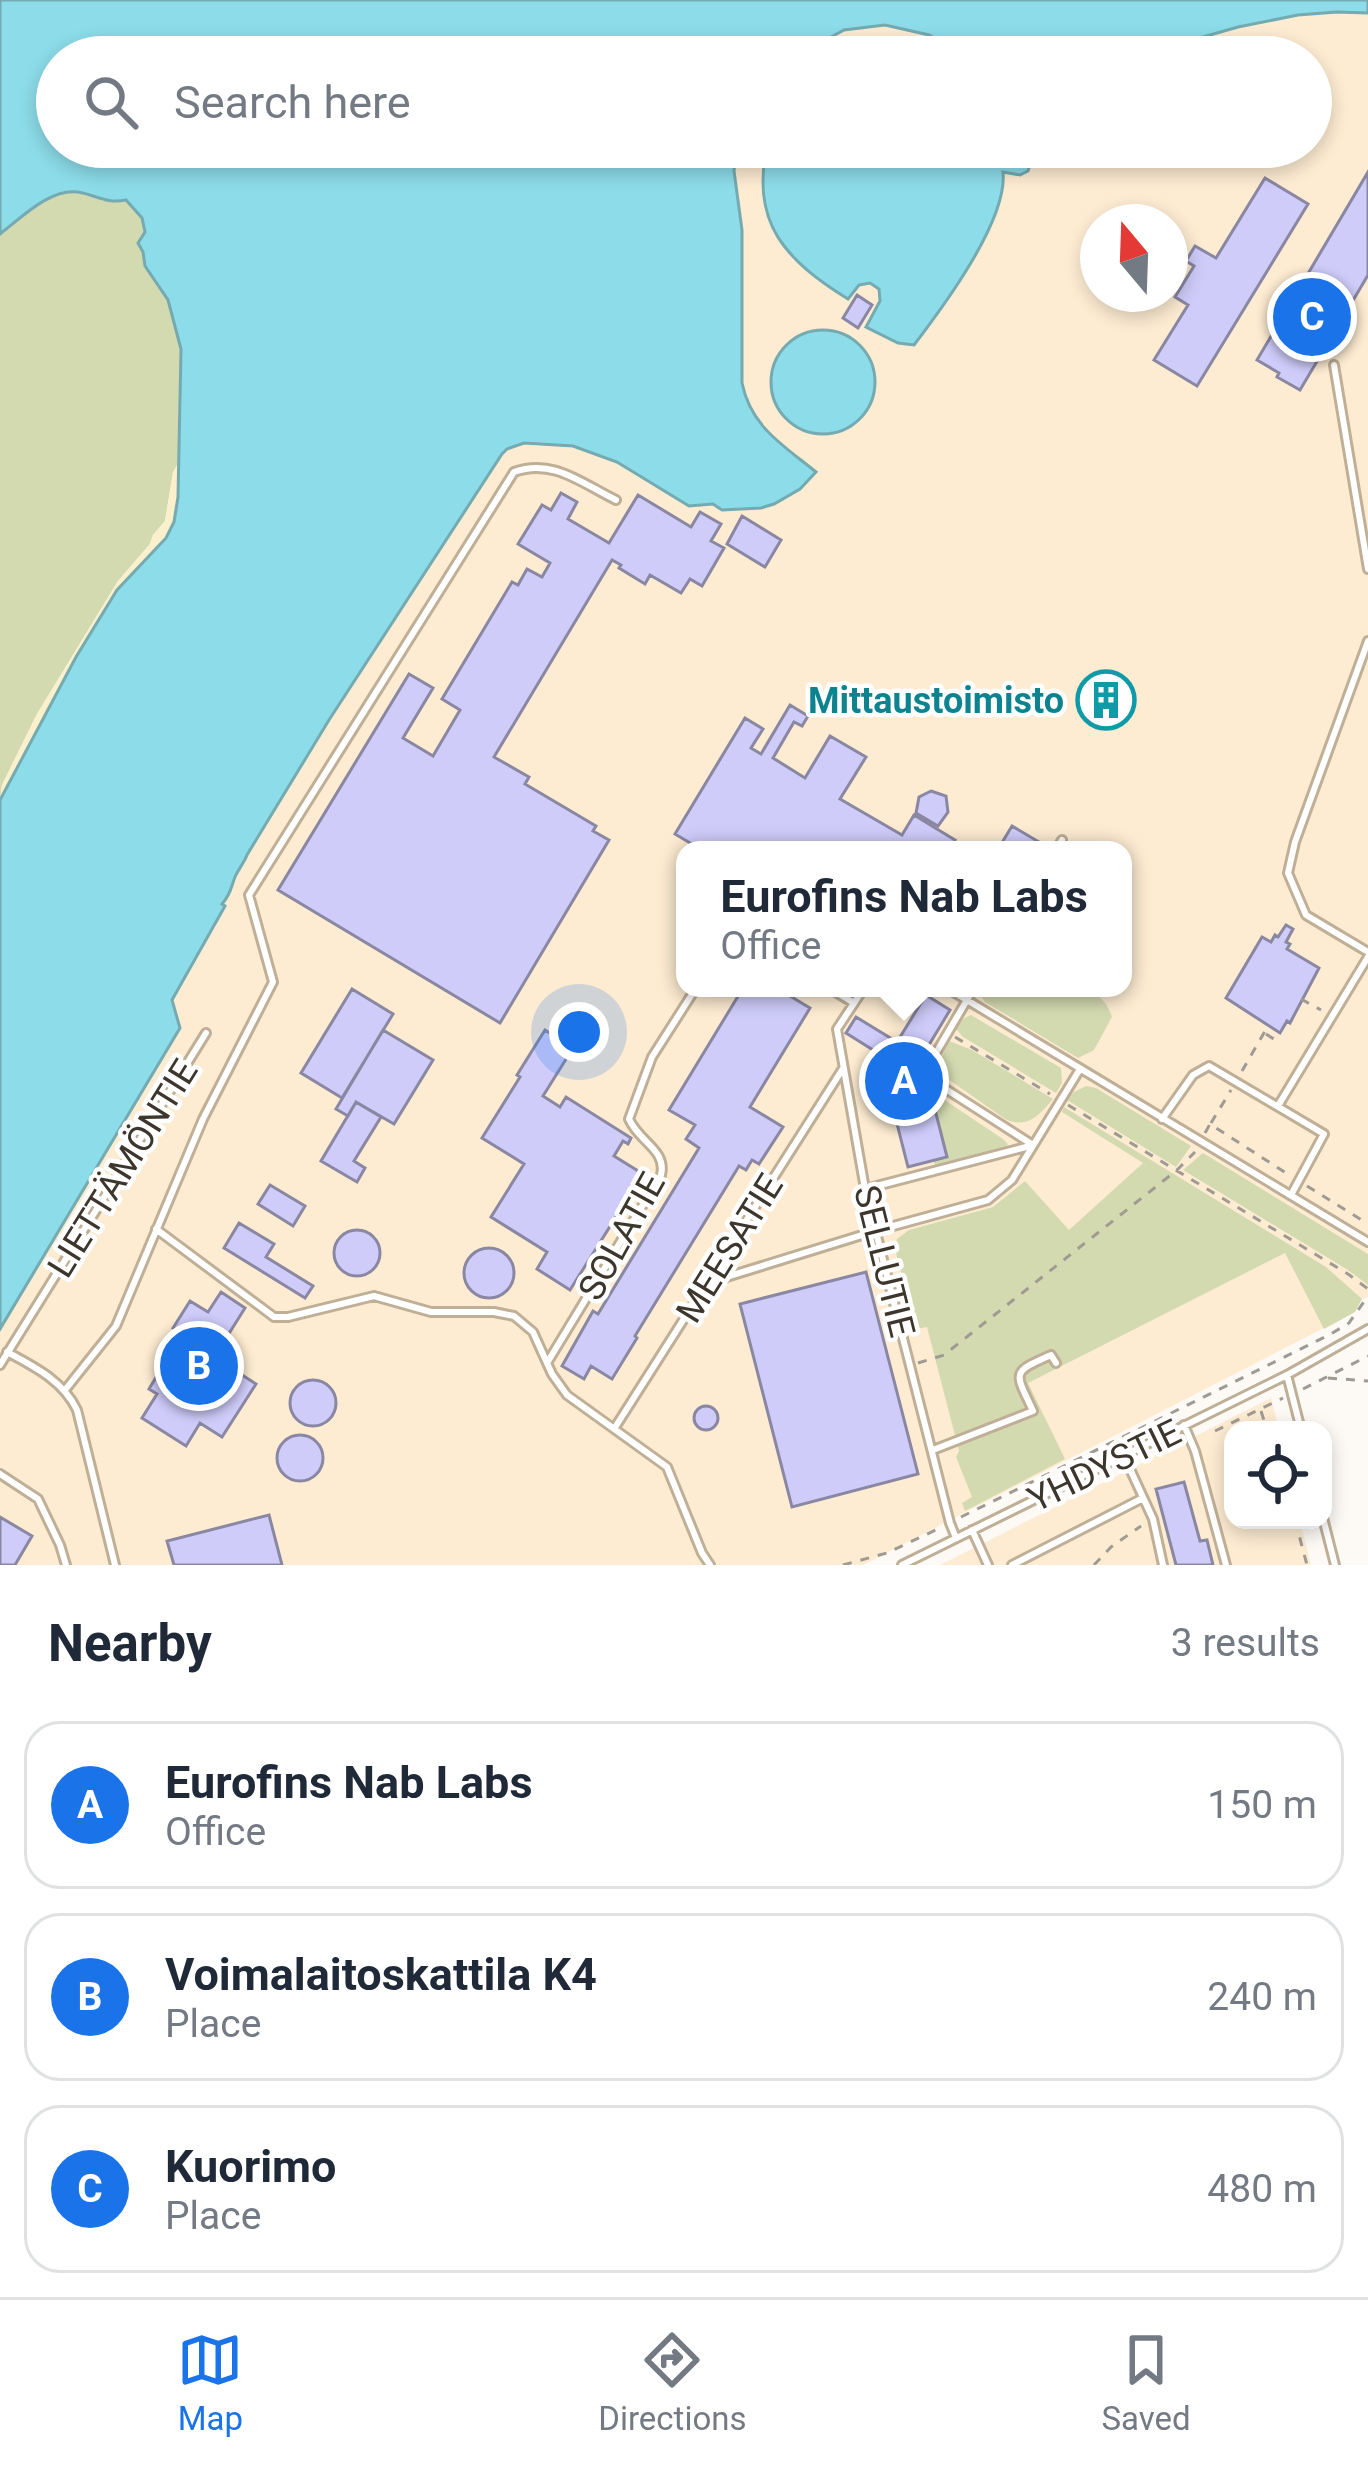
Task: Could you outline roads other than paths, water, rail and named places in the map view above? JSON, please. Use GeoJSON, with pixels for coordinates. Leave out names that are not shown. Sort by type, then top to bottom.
{"type":"FeatureCollection","features":[{"type":"Feature","properties":{"kind":"lane"},"geometry":{"type":"LineString","coordinates":[[1334,365],[1368,569]]}},
{"type":"Feature","properties":{"kind":"lane"},"geometry":{"type":"LineString","coordinates":[[65,1390],[116,1326],[202,1119],[273,982],[248,895],[514,472],[548,466],[616,500]]}},
{"type":"Feature","properties":{"kind":"lane"},"geometry":{"type":"LineString","coordinates":[[1278,1106],[1368,955],[1306,916],[1288,873],[1368,641]]}},
{"type":"Feature","properties":{"kind":"lane","name":"SOLATIE"},"geometry":{"type":"LineString","coordinates":[[548,1363],[661,1175],[662,1157],[640,1138],[629,1119],[652,1057],[690,997]]}},
{"type":"Feature","properties":{"kind":"lane"},"geometry":{"type":"LineString","coordinates":[[844,997],[854,1003]]}},
{"type":"Feature","properties":{"kind":"lane","name":"SELLUTIE"},"geometry":{"type":"LineString","coordinates":[[858,997],[837,1029],[865,1189],[956,1538]]}},
{"type":"Feature","properties":{"kind":"lane"},"geometry":{"type":"LineString","coordinates":[[960,997],[1368,1242]]}},
{"type":"Feature","properties":{"kind":"lane"},"geometry":{"type":"LineString","coordinates":[[968,997],[933,1058],[933,1076],[941,1086],[1034,1145]]}},
{"type":"Feature","properties":{"kind":"lane","name":"LIETTÄMÖNTIE"},"geometry":{"type":"LineString","coordinates":[[0,1365],[206,1033]]}},
{"type":"Feature","properties":{"kind":"lane"},"geometry":{"type":"LineString","coordinates":[[1162,1119],[1193,1075],[1209,1066],[1278,1106],[1324,1134],[1292,1195]]}},
{"type":"Feature","properties":{"kind":"lane","name":"MEESATIE"},"geometry":{"type":"LineString","coordinates":[[614,1429],[844,1067]]}},
{"type":"Feature","properties":{"kind":"lane"},"geometry":{"type":"LineString","coordinates":[[706,1283],[988,1200],[1012,1180],[1080,1069]]}},
{"type":"Feature","properties":{"kind":"lane"},"geometry":{"type":"LineString","coordinates":[[865,1189],[1034,1145]]}},
{"type":"Feature","properties":{"kind":"lane"},"geometry":{"type":"LineString","coordinates":[[156,1228],[274,1317],[374,1296],[431,1312],[514,1316],[532,1332],[567,1395],[667,1467],[710,1565]]}},
{"type":"Feature","properties":{"kind":"lane","name":"YHDYSTIE"},"geometry":{"type":"LineString","coordinates":[[902,1565],[1287,1375],[1368,1329]]}},
{"type":"Feature","properties":{"kind":"lane"},"geometry":{"type":"LineString","coordinates":[[8,1352],[56,1382],[77,1410],[116,1565]]}},
{"type":"Feature","properties":{"kind":"lane"},"geometry":{"type":"LineString","coordinates":[[933,1450],[1033,1411],[1019,1373],[1051,1355],[1056,1363]]}},
{"type":"Feature","properties":{"kind":"lane"},"geometry":{"type":"LineString","coordinates":[[1287,1375],[1299,1421]]}},
{"type":"Feature","properties":{"kind":"lane"},"geometry":{"type":"LineString","coordinates":[[1184,1425],[1226,1565]]}},
{"type":"Feature","properties":{"kind":"lane"},"geometry":{"type":"LineString","coordinates":[[1123,1455],[1153,1519],[1163,1565]]}},
{"type":"Feature","properties":{"kind":"lane"},"geometry":{"type":"LineString","coordinates":[[0,1474],[38,1499],[66,1565]]}},
{"type":"Feature","properties":{"kind":"lane"},"geometry":{"type":"LineString","coordinates":[[1012,1565],[1143,1498]]}},
{"type":"Feature","properties":{"kind":"lane"},"geometry":{"type":"LineString","coordinates":[[1326,1529],[1335,1565]]}},
{"type":"Feature","properties":{"kind":"lane"},"geometry":{"type":"LineString","coordinates":[[972,1530],[988,1565]]}},
{"type":"Feature","properties":{"kind":"water"},"geometry":{"type":"Polygon","coordinates":[[[0,0],[1368,0],[1368,13],[1298,15],[1206,36],[931,36],[885,25],[844,30],[833,36],[36,36],[36,168],[734,168],[742,230],[742,383],[746,398],[780,444],[816,472],[800,489],[774,504],[722,510],[713,504],[689,506],[617,462],[573,446],[524,443],[502,454],[247,855],[225,906],[172,1000],[180,1028],[0,1329],[0,800],[117,590],[166,538],[174,522],[181,349],[168,300],[145,266],[138,243],[145,232],[142,218],[126,200],[67,192],[36,206],[0,234],[0,0]]]}},
{"type":"Feature","properties":{"kind":"water"},"geometry":{"type":"Polygon","coordinates":[[[764,168],[1029,168],[1020,175],[1003,172],[1002,192],[985,238],[914,345],[898,343],[866,327],[880,301],[879,289],[870,283],[859,285],[848,299],[791,255],[769,219],[764,168]]]}},
{"type":"Feature","properties":{"kind":"water"},"geometry":{"type":"Polygon","coordinates":[[[823,330],[843,334],[860,345],[871,362],[875,382],[871,402],[860,419],[843,430],[823,434],[803,430],[786,419],[775,402],[771,382],[775,362],[786,345],[803,334],[823,330]]]}},
{"type":"Feature","properties":{"kind":"place","name":"Kuorimo"},"geometry":{"type":"Point","coordinates":[1312,317]}},
{"type":"Feature","properties":{"kind":"place","name":"Mittaustoimisto"},"geometry":{"type":"Point","coordinates":[1106,700]}},
{"type":"Feature","properties":{"kind":"place","name":"Eurofins Nab Labs"},"geometry":{"type":"Point","coordinates":[904,1081]}},
{"type":"Feature","properties":{"kind":"place","name":"Voimalaitoskattila K4"},"geometry":{"type":"Point","coordinates":[199,1366]}}]}
